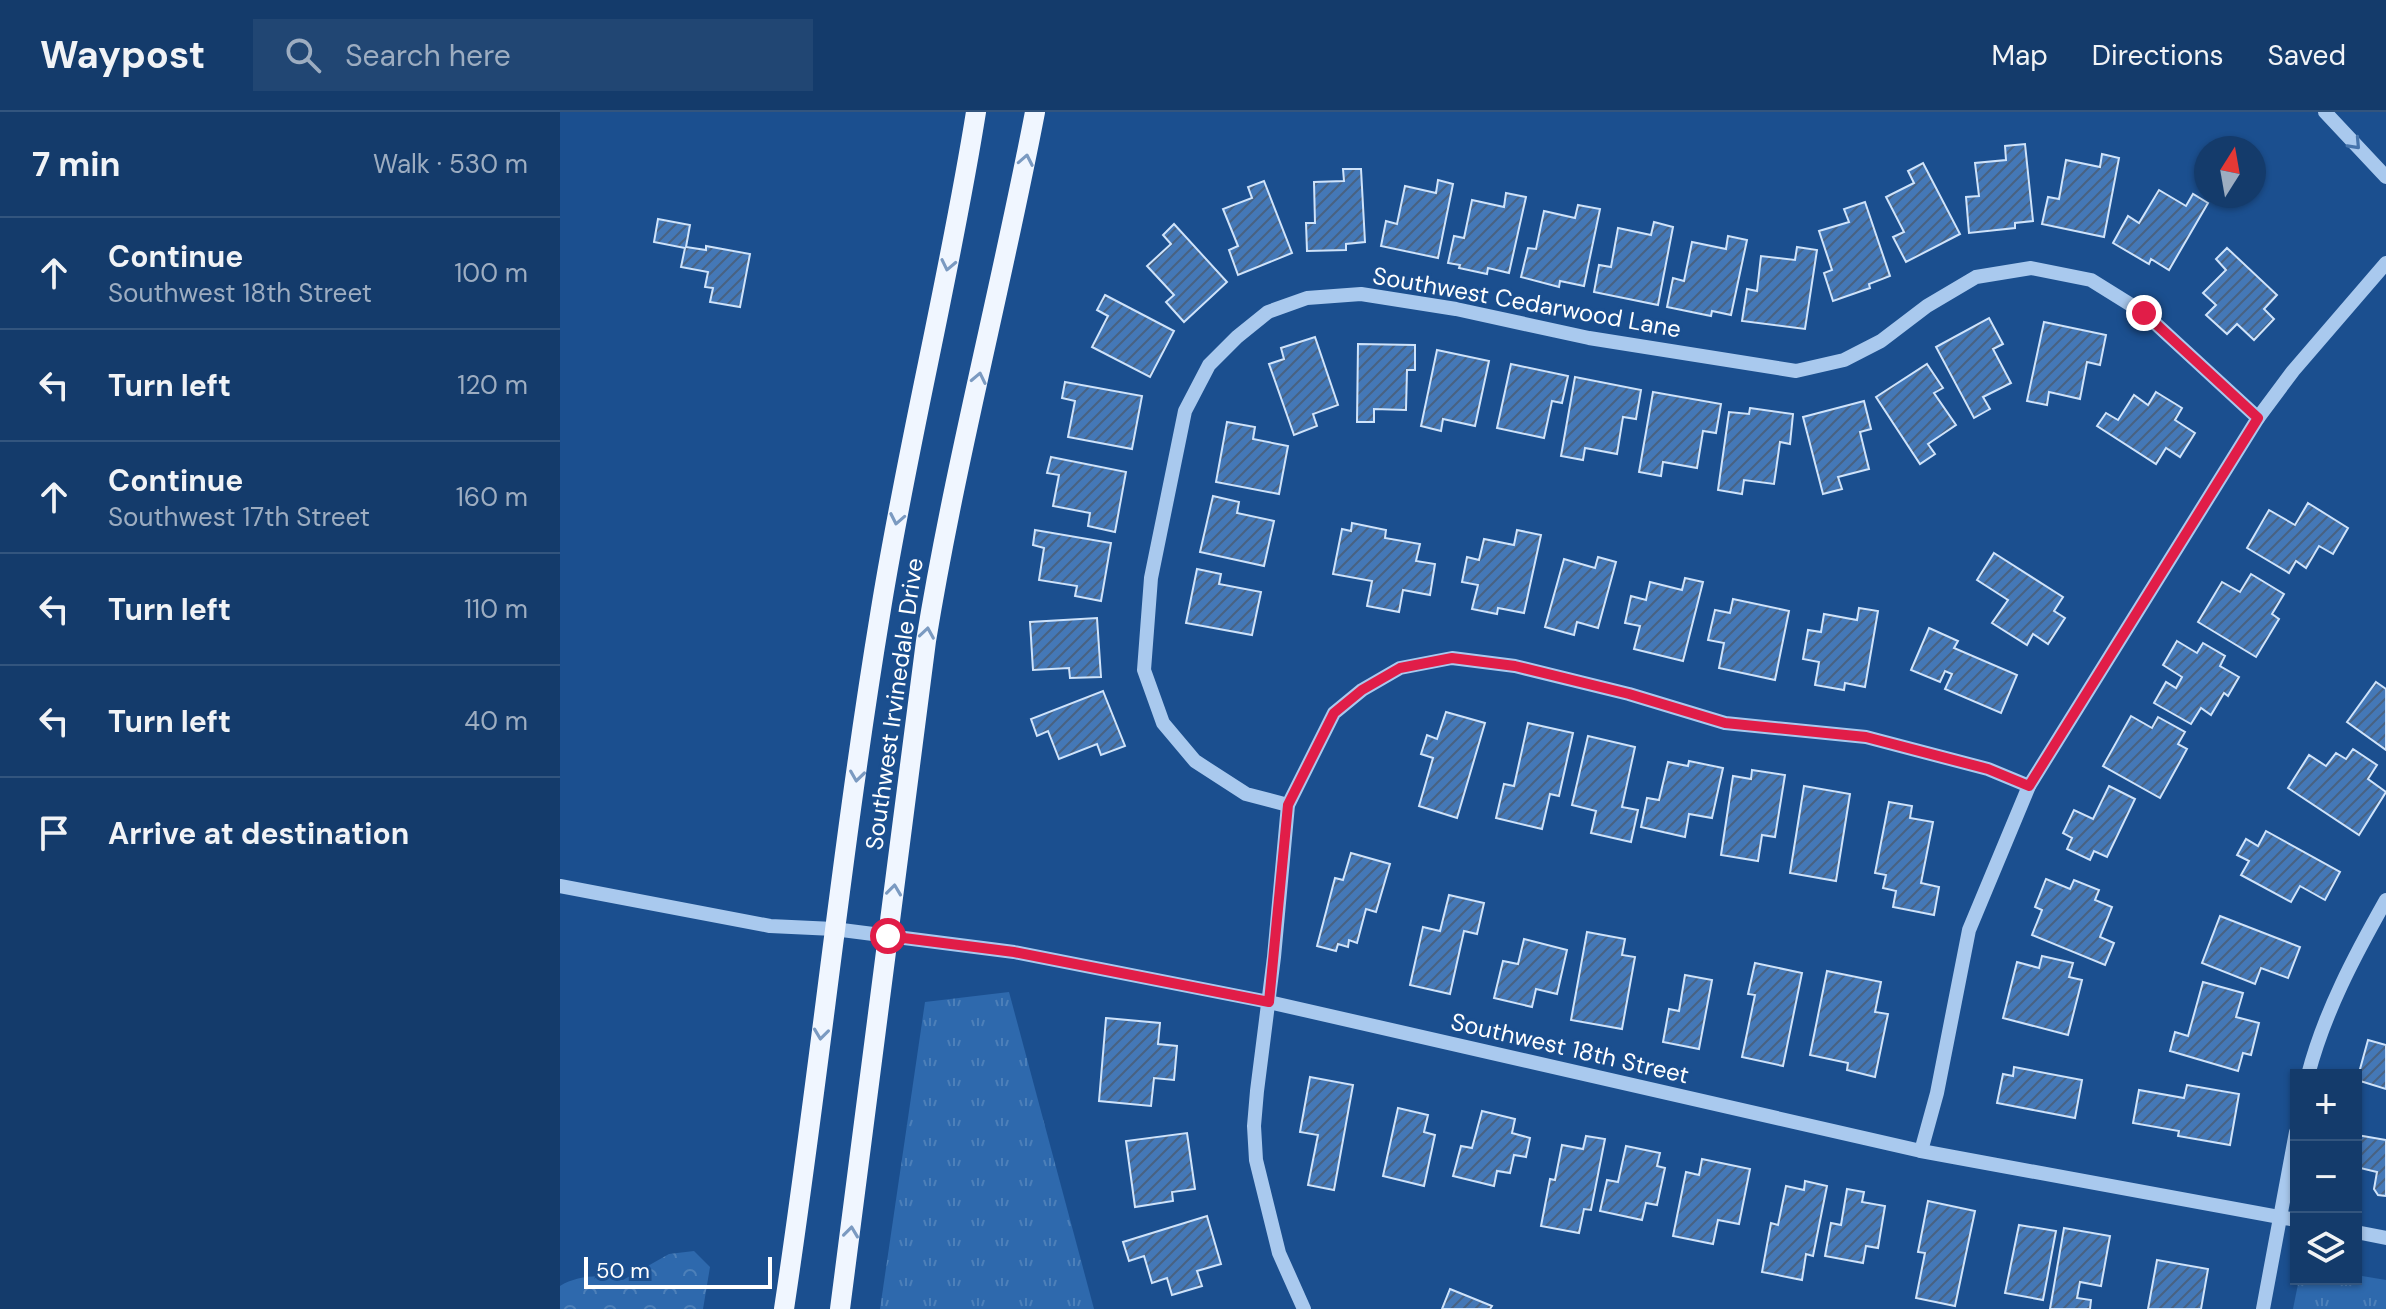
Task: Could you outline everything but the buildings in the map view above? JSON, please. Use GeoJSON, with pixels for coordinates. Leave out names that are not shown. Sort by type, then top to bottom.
{"type":"FeatureCollection","features":[{"type":"Feature","properties":{"kind":"main road","name":"Southwest Irvinedale Drive"},"geometry":{"type":"LineString","coordinates":[[784,1309],[805,1176],[834,929],[880,614],[964,188],[976,112]]}},
{"type":"Feature","properties":{"kind":"main road","name":"Southwest Irvinedale Drive"},"geometry":{"type":"LineString","coordinates":[[840,1309],[926,641],[941,551],[1035,112]]}},
{"type":"Feature","properties":{"kind":"street"},"geometry":{"type":"LineString","coordinates":[[2325,112],[2386,177]]}},
{"type":"Feature","properties":{"kind":"street"},"geometry":{"type":"LineString","coordinates":[[1921,1151],[1937,1093],[1969,930],[2029,786],[2258,418],[2293,371],[2386,263]]}},
{"type":"Feature","properties":{"kind":"street","name":"Southwest Cedarwood Lane"},"geometry":{"type":"LineString","coordinates":[[1288,805],[1246,794],[1195,761],[1163,723],[1144,670],[1151,578],[1185,411],[1209,365],[1268,312],[1307,298],[1361,294],[1456,309],[1589,338],[1796,371],[1844,360],[1881,341],[1927,306],[1976,277],[2031,268],[2091,280],[2144,313],[2258,418]]}},
{"type":"Feature","properties":{"kind":"street"},"geometry":{"type":"LineString","coordinates":[[1304,1309],[1279,1253],[1256,1160],[1254,1126],[1257,1091],[1288,805],[1334,713],[1362,690],[1400,668],[1452,658],[1515,666],[1629,694],[1725,723],[1866,737],[1988,769],[2029,786]]}},
{"type":"Feature","properties":{"kind":"street","name":"Southwest 18th Street"},"geometry":{"type":"LineString","coordinates":[[560,886],[770,926],[834,929],[1014,952],[1269,1002],[1921,1151],[2288,1218]]}},
{"type":"Feature","properties":{"kind":"street"},"geometry":{"type":"LineString","coordinates":[[2310,1069],[2324,1026],[2356,953],[2386,900]]}},
{"type":"Feature","properties":{"kind":"street"},"geometry":{"type":"LineString","coordinates":[[2263,1309],[2288,1218],[2295,1141]]}},
{"type":"Feature","properties":{"kind":"street"},"geometry":{"type":"LineString","coordinates":[[2362,1233],[2386,1238]]}},
{"type":"Feature","properties":{"kind":"green space"},"geometry":{"type":"Polygon","coordinates":[[[1009,992],[1094,1309],[880,1309],[925,1002],[1009,992]]]}},
{"type":"Feature","properties":{"kind":"green space"},"geometry":{"type":"Polygon","coordinates":[[[694,1251],[710,1267],[703,1309],[560,1309],[560,1286],[567,1282],[591,1277],[623,1280],[669,1254],[694,1251]]]}},
{"type":"Feature","properties":{"kind":"green space"},"geometry":{"type":"Polygon","coordinates":[[[2362,1276],[2386,1280],[2386,1309],[2293,1309],[2298,1285],[2362,1285],[2362,1276]]]}},
{"type":"Feature","properties":{"kind":"route"},"geometry":{"type":"LineString","coordinates":[[888,936],[1014,952],[1269,1002],[1288,805],[1334,713],[1362,690],[1400,668],[1452,658],[1515,666],[1629,694],[1725,723],[1866,737],[1988,769],[2029,786],[2258,418],[2144,313]]}}]}
